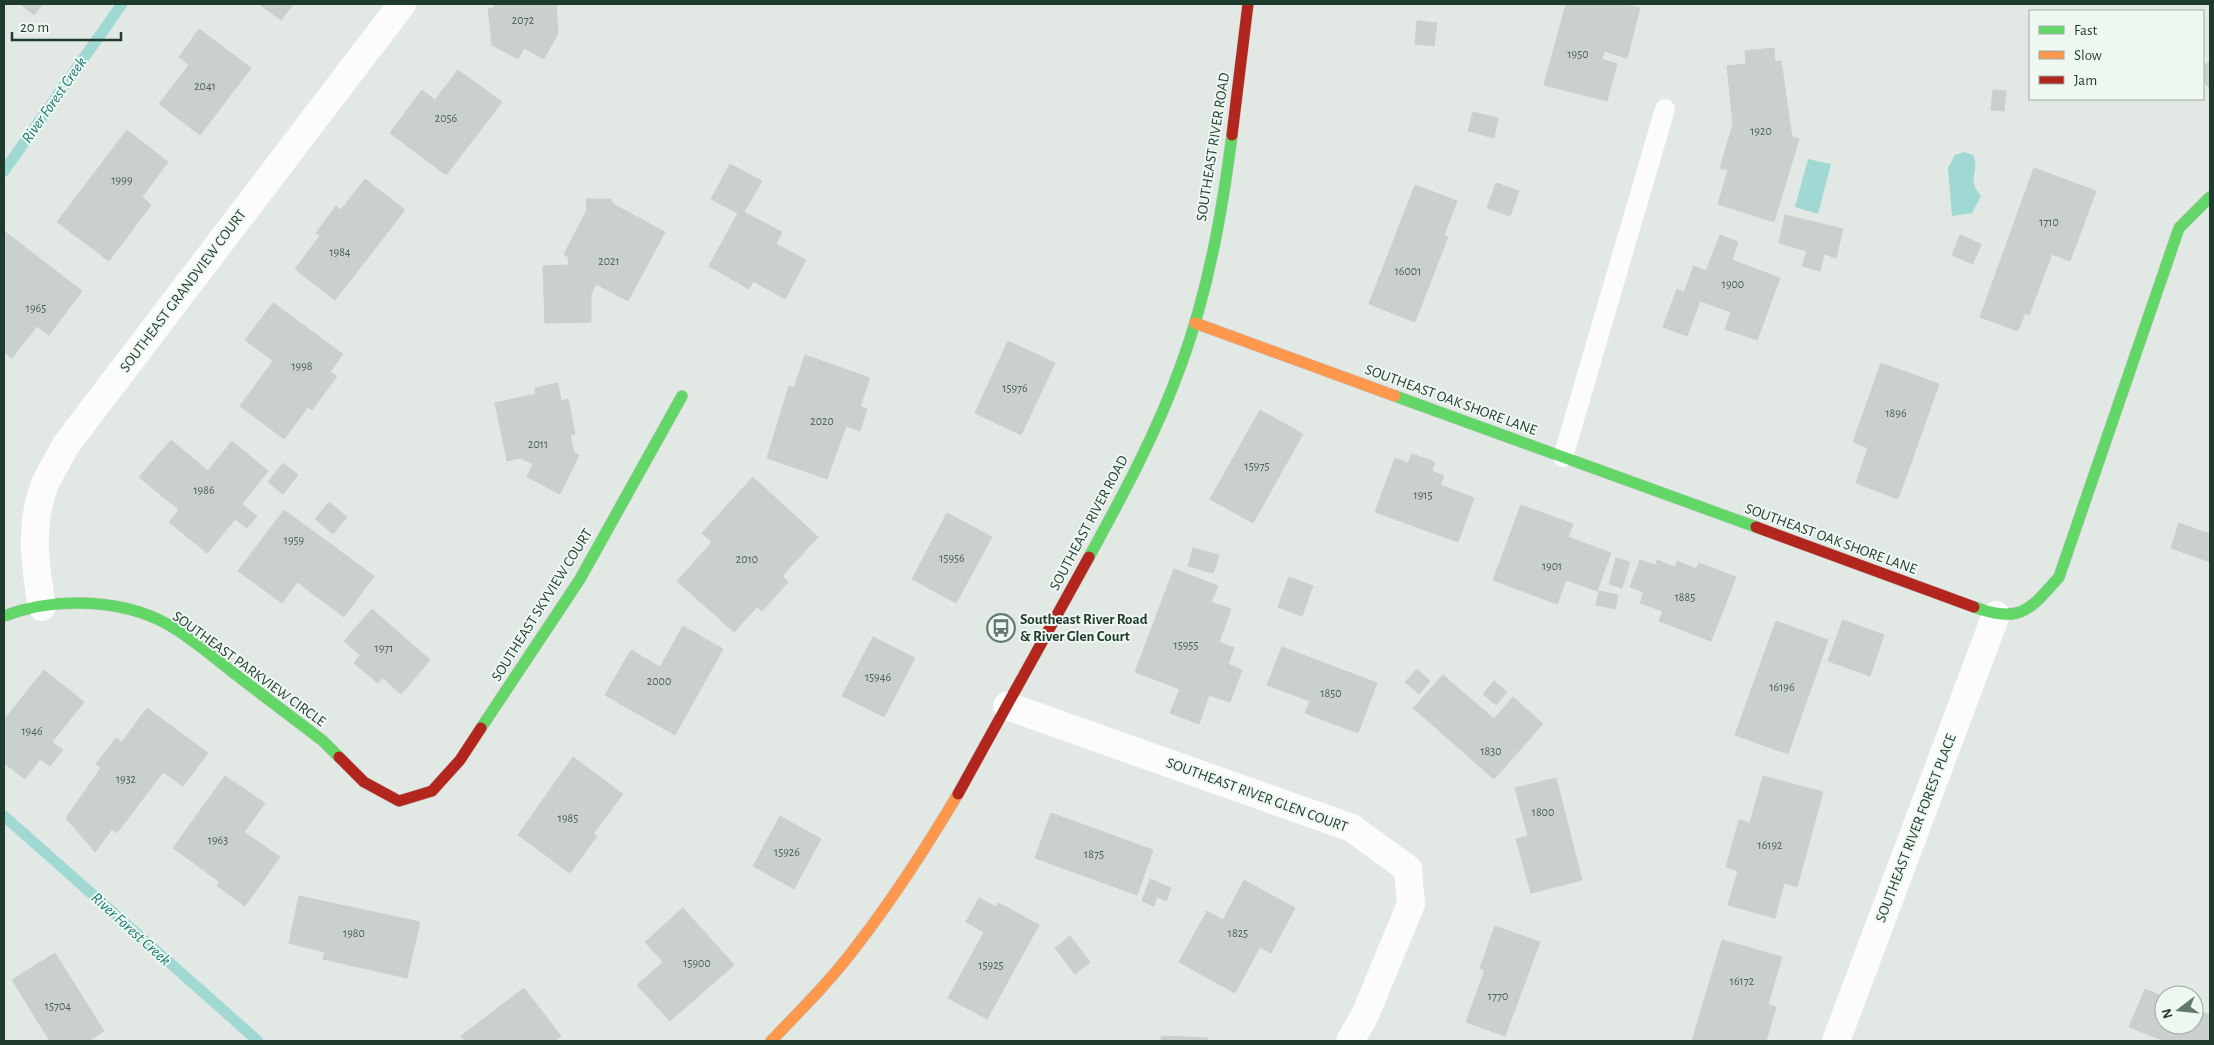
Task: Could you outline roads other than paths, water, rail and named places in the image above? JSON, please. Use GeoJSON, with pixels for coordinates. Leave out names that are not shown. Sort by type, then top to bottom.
{"type":"FeatureCollection","features":[{"type":"Feature","properties":{"kind":"street","name":"SOUTHEAST GRANDVIEW COURT"},"geometry":{"type":"LineString","coordinates":[[42,607],[35,565],[35,523],[45,485],[65,446],[402,4]]}},
{"type":"Feature","properties":{"kind":"street","name":"SOUTHEAST RIVER ROAD"},"geometry":{"type":"LineString","coordinates":[[776,1039],[841,968],[879,920],[914,868],[1007,706],[1142,454],[1183,362],[1195,323],[1222,199],[1234,128],[1248,4]]}},
{"type":"Feature","properties":{"kind":"street","name":"SOUTHEAST OAK SHORE LANE"},"geometry":{"type":"LineString","coordinates":[[1195,323],[1996,615],[2021,613],[2038,601],[2059,578],[2179,228],[2210,197]]}},
{"type":"Feature","properties":{"kind":"street","name":"SOUTHEAST SKYVIEW COURT"},"geometry":{"type":"LineString","coordinates":[[398,802],[432,791],[460,760],[580,579],[682,396]]}},
{"type":"Feature","properties":{"kind":"street","name":"SOUTHEAST PARKVIEW CIRCLE"},"geometry":{"type":"LineString","coordinates":[[4,616],[17,611],[84,602],[116,606],[144,614],[176,629],[323,741],[364,782],[398,802]]}},
{"type":"Feature","properties":{"kind":"street","name":"SOUTHEAST RIVER FOREST PLACE"},"geometry":{"type":"LineString","coordinates":[[1836,1041],[1996,615]]}},
{"type":"Feature","properties":{"kind":"street","name":"SOUTHEAST RIVER GLEN COURT"},"geometry":{"type":"LineString","coordinates":[[1007,706],[1352,828],[1408,869],[1411,904],[1365,1015],[1350,1041]]}},
{"type":"Feature","properties":{"kind":"lane"},"geometry":{"type":"LineString","coordinates":[[1563,457],[1666,109]]}},
{"type":"Feature","properties":{"kind":"water"},"geometry":{"type":"Polygon","coordinates":[[[1964,152],[1973,155],[1975,161],[1974,184],[1981,196],[1972,213],[1952,216],[1948,168],[1955,155],[1964,152]]]}},
{"type":"Feature","properties":{"kind":"water"},"geometry":{"type":"Polygon","coordinates":[[[1808,159],[1831,164],[1818,214],[1795,207],[1808,159]]]}},
{"type":"Feature","properties":{"kind":"waterway","name":"River Forest Creek"},"geometry":{"type":"LineString","coordinates":[[4,171],[122,4]]}},
{"type":"Feature","properties":{"kind":"waterway","name":"River Forest Creek"},"geometry":{"type":"LineString","coordinates":[[4,816],[258,1041]]}},
{"type":"Feature","properties":{"kind":"place","name":"Southeast River Road & River Glen Court"},"geometry":{"type":"Point","coordinates":[1001,628]}}]}
